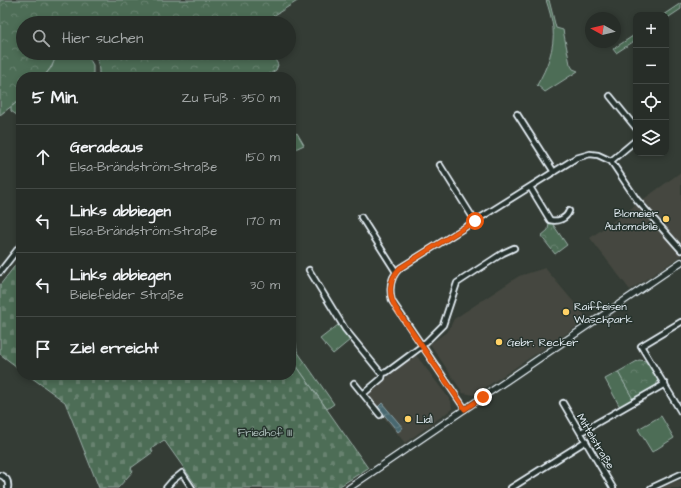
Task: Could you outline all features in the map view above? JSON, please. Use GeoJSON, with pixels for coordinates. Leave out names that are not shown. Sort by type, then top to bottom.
{"type":"FeatureCollection","features":[{"type":"Feature","properties":{"kind":"street"},"geometry":{"type":"LineString","coordinates":[[610,96],[633,124]]}},
{"type":"Feature","properties":{"kind":"street"},"geometry":{"type":"LineString","coordinates":[[517,114],[554,172]]}},
{"type":"Feature","properties":{"kind":"street"},"geometry":{"type":"LineString","coordinates":[[610,161],[633,142]]}},
{"type":"Feature","properties":{"kind":"street"},"geometry":{"type":"LineString","coordinates":[[465,409],[392,301],[390,288],[396,272],[576,158],[590,154],[598,155],[610,161],[637,200],[681,250]]}},
{"type":"Feature","properties":{"kind":"street"},"geometry":{"type":"LineString","coordinates":[[440,165],[475,221]]}},
{"type":"Feature","properties":{"kind":"street"},"geometry":{"type":"LineString","coordinates":[[530,187],[550,220],[559,220],[568,215],[569,211]]}},
{"type":"Feature","properties":{"kind":"street"},"geometry":{"type":"LineString","coordinates":[[361,217],[396,272]]}},
{"type":"Feature","properties":{"kind":"street"},"geometry":{"type":"LineString","coordinates":[[383,373],[387,372],[422,346],[443,326],[457,283],[503,253],[514,248]]}},
{"type":"Feature","properties":{"kind":"street"},"geometry":{"type":"LineString","coordinates":[[0,272],[16,251]]}},
{"type":"Feature","properties":{"kind":"street"},"geometry":{"type":"LineString","coordinates":[[349,488],[681,262]]}},
{"type":"Feature","properties":{"kind":"street"},"geometry":{"type":"LineString","coordinates":[[309,270],[346,329],[380,372],[383,373]]}},
{"type":"Feature","properties":{"kind":"street"},"geometry":{"type":"LineString","coordinates":[[681,322],[641,346],[681,412]]}},
{"type":"Feature","properties":{"kind":"street"},"geometry":{"type":"LineString","coordinates":[[363,394],[382,378],[383,373]]}},
{"type":"Feature","properties":{"kind":"street"},"geometry":{"type":"LineString","coordinates":[[354,383],[380,415]]}},
{"type":"Feature","properties":{"kind":"street"},"geometry":{"type":"LineString","coordinates":[[581,432],[664,384]]}},
{"type":"Feature","properties":{"kind":"street","name":"Mittelstraße"},"geometry":{"type":"LineString","coordinates":[[563,403],[613,488]]}},
{"type":"Feature","properties":{"kind":"street"},"geometry":{"type":"LineString","coordinates":[[510,488],[586,442]]}},
{"type":"Feature","properties":{"kind":"street"},"geometry":{"type":"LineString","coordinates":[[166,488],[182,473],[192,488]]}},
{"type":"Feature","properties":{"kind":"street"},"geometry":{"type":"LineString","coordinates":[[651,488],[681,474]]}},
{"type":"Feature","properties":{"kind":"street"},"geometry":{"type":"LineString","coordinates":[[0,475],[7,479],[8,488]]}},
{"type":"Feature","properties":{"kind":"shaded area"},"geometry":{"type":"Polygon","coordinates":[[[681,172],[681,256],[630,290],[590,238],[681,172]]]}},
{"type":"Feature","properties":{"kind":"shaded area"},"geometry":{"type":"Polygon","coordinates":[[[545,268],[588,319],[474,395],[463,393],[430,344],[448,331],[454,319],[519,276],[545,268]]]}},
{"type":"Feature","properties":{"kind":"shaded area"},"geometry":{"type":"Polygon","coordinates":[[[416,355],[451,401],[452,409],[405,443],[367,397],[368,392],[416,355]]]}},
{"type":"Feature","properties":{"kind":"shaded area"},"geometry":{"type":"Polygon","coordinates":[[[681,480],[681,488],[661,488],[681,480]]]}},
{"type":"Feature","properties":{"kind":"green space"},"geometry":{"type":"Polygon","coordinates":[[[0,0],[299,0],[273,16],[16,16],[16,60],[55,60],[47,72],[16,72],[16,103],[0,115],[0,0]]]}},
{"type":"Feature","properties":{"kind":"green space"},"geometry":{"type":"Polygon","coordinates":[[[546,0],[549,0],[556,28],[563,30],[570,64],[573,69],[578,71],[545,92],[537,85],[547,65],[553,43],[553,25],[546,0]]]}},
{"type":"Feature","properties":{"kind":"green space"},"geometry":{"type":"Polygon","coordinates":[[[681,3],[681,9],[669,17],[669,12],[668,12],[681,3]]]}},
{"type":"Feature","properties":{"kind":"green space"},"geometry":{"type":"Polygon","coordinates":[[[633,36],[633,42],[616,53],[613,49],[621,48],[621,44],[633,36]]]}},
{"type":"Feature","properties":{"kind":"green space"},"geometry":{"type":"Polygon","coordinates":[[[54,60],[90,60],[93,65],[93,72],[48,72],[52,67],[54,60]]]}},
{"type":"Feature","properties":{"kind":"green space"},"geometry":{"type":"Polygon","coordinates":[[[276,60],[278,65],[276,70],[273,72],[99,72],[97,61],[276,60]]]}},
{"type":"Feature","properties":{"kind":"green space"},"geometry":{"type":"Polygon","coordinates":[[[16,103],[16,114],[11,111],[11,107],[16,103]]]}},
{"type":"Feature","properties":{"kind":"green space"},"geometry":{"type":"Polygon","coordinates":[[[297,133],[304,145],[296,149],[297,133]]]}},
{"type":"Feature","properties":{"kind":"green space"},"geometry":{"type":"Polygon","coordinates":[[[549,223],[552,223],[567,245],[555,254],[541,236],[548,230],[549,223]]]}},
{"type":"Feature","properties":{"kind":"green space"},"geometry":{"type":"Polygon","coordinates":[[[16,264],[16,366],[0,354],[0,285],[16,264]]]}},
{"type":"Feature","properties":{"kind":"green space"},"geometry":{"type":"Polygon","coordinates":[[[338,325],[350,340],[333,354],[320,339],[338,325]]]}},
{"type":"Feature","properties":{"kind":"green space"},"geometry":{"type":"Polygon","coordinates":[[[296,344],[297,351],[334,404],[327,409],[296,365],[296,344]]]}},
{"type":"Feature","properties":{"kind":"green space"},"geometry":{"type":"Polygon","coordinates":[[[639,360],[646,361],[658,380],[656,386],[633,399],[618,372],[639,360]]]}},
{"type":"Feature","properties":{"kind":"green space","name":"Friedhof III"},"geometry":{"type":"Polygon","coordinates":[[[296,365],[368,468],[337,488],[198,488],[164,440],[151,449],[153,452],[131,468],[133,471],[118,488],[99,488],[65,402],[35,380],[296,380],[296,365]]]}},
{"type":"Feature","properties":{"kind":"green space"},"geometry":{"type":"Polygon","coordinates":[[[618,372],[633,399],[620,407],[605,379],[618,372]]]}},
{"type":"Feature","properties":{"kind":"green space"},"geometry":{"type":"Polygon","coordinates":[[[661,416],[674,438],[652,452],[638,429],[661,416]]]}},
{"type":"Feature","properties":{"kind":"water"},"geometry":{"type":"Polygon","coordinates":[[[382,403],[403,428],[398,432],[378,407],[382,403]]]}},
{"type":"Feature","properties":{"kind":"place","name":"Blomeier Automobile"},"geometry":{"type":"Point","coordinates":[666,219]}},
{"type":"Feature","properties":{"kind":"place","name":"Raiffeisen Waschpark"},"geometry":{"type":"Point","coordinates":[566,312]}},
{"type":"Feature","properties":{"kind":"place","name":"Gebr. Recker"},"geometry":{"type":"Point","coordinates":[499,342]}},
{"type":"Feature","properties":{"kind":"place","name":"Lidl"},"geometry":{"type":"Point","coordinates":[408,419]}},
{"type":"Feature","properties":{"kind":"route"},"geometry":{"type":"LineString","coordinates":[[475,221],[400,268],[396,272],[391,282],[390,295],[395,307],[465,409],[483,397]]}}]}
